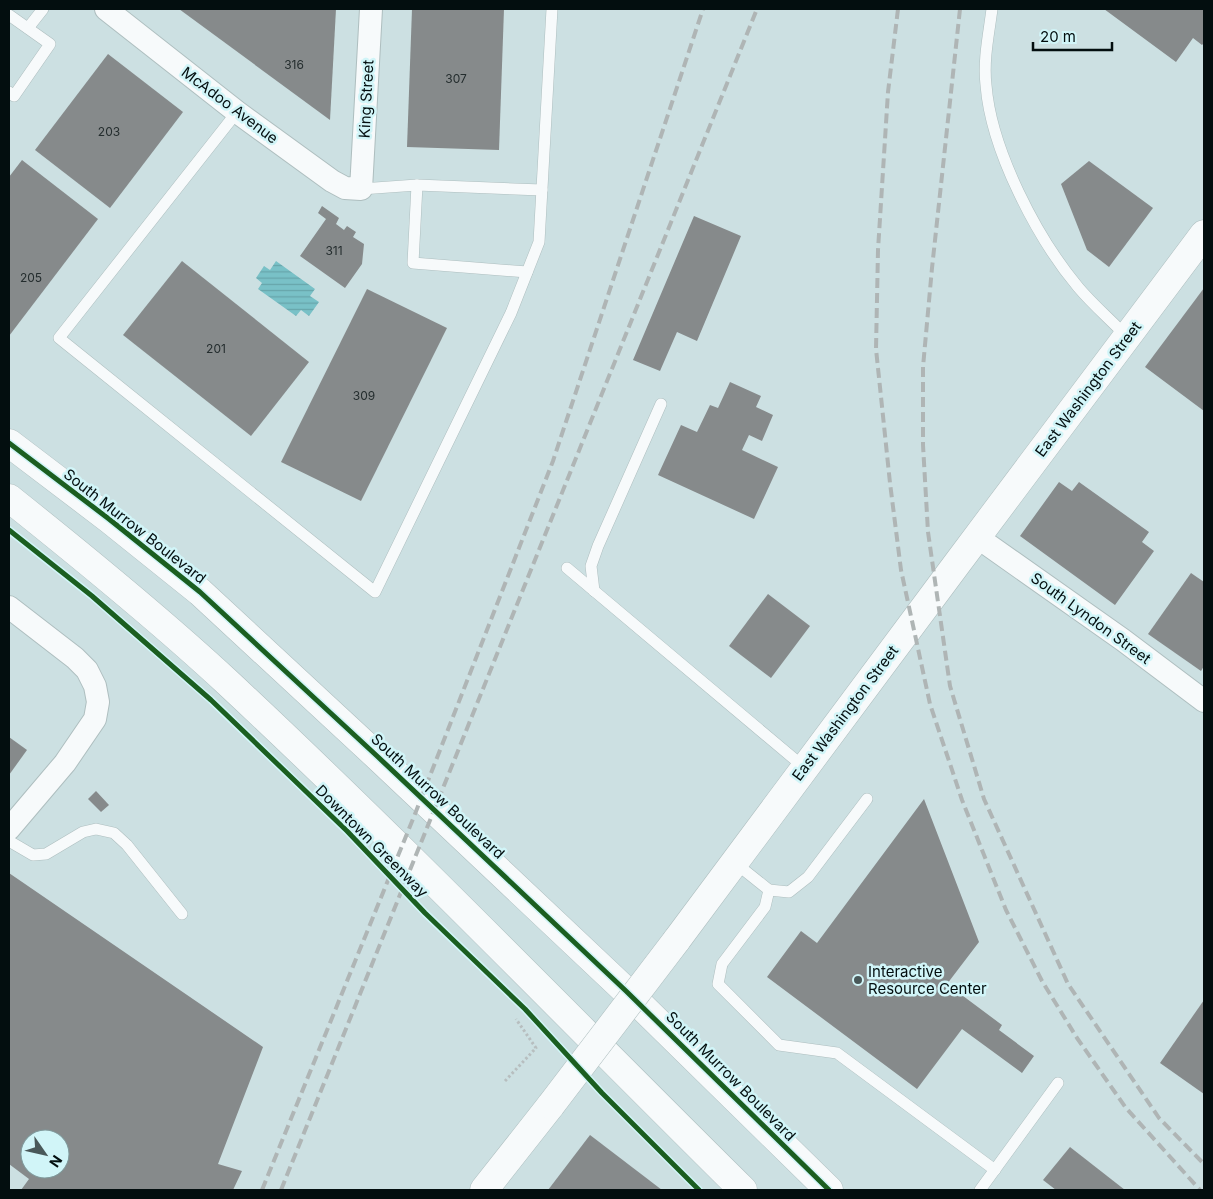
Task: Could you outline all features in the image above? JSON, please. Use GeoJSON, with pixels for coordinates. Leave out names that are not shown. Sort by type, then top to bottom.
{"type":"FeatureCollection","features":[{"type":"Feature","properties":{"kind":"main road","name":"East Washington Street"},"geometry":{"type":"LineString","coordinates":[[484,1190],[676,941],[1204,234]]}},
{"type":"Feature","properties":{"kind":"main road","name":"South Murrow Boulevard"},"geometry":{"type":"LineString","coordinates":[[9,443],[109,519],[200,592],[384,762],[626,991],[829,1190]]}},
{"type":"Feature","properties":{"kind":"main road"},"geometry":{"type":"LineString","coordinates":[[9,498],[143,608],[225,680],[360,810],[744,1190]]}},
{"type":"Feature","properties":{"kind":"street","name":"McAdoo Avenue"},"geometry":{"type":"LineString","coordinates":[[106,9],[237,112],[332,181],[344,188],[361,189]]}},
{"type":"Feature","properties":{"kind":"street","name":"King Street"},"geometry":{"type":"LineString","coordinates":[[361,189],[371,9]]}},
{"type":"Feature","properties":{"kind":"street","name":"South Lyndon Street"},"geometry":{"type":"LineString","coordinates":[[977,537],[1123,640],[1204,701]]}},
{"type":"Feature","properties":{"kind":"street"},"geometry":{"type":"LineString","coordinates":[[9,607],[75,658],[87,670],[98,702],[95,719],[65,764],[9,830]]}},
{"type":"Feature","properties":{"kind":"lane"},"geometry":{"type":"LineString","coordinates":[[28,28],[43,9]]}},
{"type":"Feature","properties":{"kind":"lane"},"geometry":{"type":"LineString","coordinates":[[237,112],[59,338],[375,592],[511,313],[539,242],[552,9]]}},
{"type":"Feature","properties":{"kind":"lane"},"geometry":{"type":"LineString","coordinates":[[992,9],[985,82],[988,107],[997,143],[1025,204],[1054,254],[1078,288],[1128,338]]}},
{"type":"Feature","properties":{"kind":"lane"},"geometry":{"type":"LineString","coordinates":[[9,15],[50,44],[14,96],[9,92]]}},
{"type":"Feature","properties":{"kind":"lane"},"geometry":{"type":"LineString","coordinates":[[417,185],[412,263],[527,272]]}},
{"type":"Feature","properties":{"kind":"lane"},"geometry":{"type":"LineString","coordinates":[[361,189],[417,185],[542,190]]}},
{"type":"Feature","properties":{"kind":"lane"},"geometry":{"type":"LineString","coordinates":[[594,591],[591,566],[598,546],[661,404]]}},
{"type":"Feature","properties":{"kind":"lane"},"geometry":{"type":"LineString","coordinates":[[567,568],[804,768]]}},
{"type":"Feature","properties":{"kind":"lane"},"geometry":{"type":"LineString","coordinates":[[734,862],[770,890],[790,892],[808,877],[867,799]]}},
{"type":"Feature","properties":{"kind":"lane"},"geometry":{"type":"LineString","coordinates":[[9,841],[33,855],[46,854],[83,832],[96,829],[114,833],[127,845],[182,914]]}},
{"type":"Feature","properties":{"kind":"lane"},"geometry":{"type":"LineString","coordinates":[[770,890],[765,907],[722,964],[718,984],[779,1045],[837,1053],[995,1170]]}},
{"type":"Feature","properties":{"kind":"lane"},"geometry":{"type":"LineString","coordinates":[[980,1190],[1058,1083]]}},
{"type":"Feature","properties":{"kind":"path"},"geometry":{"type":"LineString","coordinates":[[505,1081],[536,1048],[516,1019]]}},
{"type":"Feature","properties":{"kind":"water"},"geometry":{"type":"Polygon","coordinates":[[[276,261],[315,289],[310,296],[319,302],[309,316],[301,310],[296,316],[258,289],[262,283],[256,278],[264,266],[270,270],[276,261]]]}},
{"type":"Feature","properties":{"kind":"building"},"geometry":{"type":"Polygon","coordinates":[[[179,9],[336,9],[330,120],[179,9]]]}},
{"type":"Feature","properties":{"kind":"building"},"geometry":{"type":"Polygon","coordinates":[[[412,9],[504,9],[499,150],[407,147],[412,9]]]}},
{"type":"Feature","properties":{"kind":"building"},"geometry":{"type":"Polygon","coordinates":[[[1104,9],[1204,9],[1204,43],[1202,45],[1193,38],[1176,62],[1104,9]]]}},
{"type":"Feature","properties":{"kind":"building"},"geometry":{"type":"Polygon","coordinates":[[[108,54],[183,112],[110,208],[35,150],[108,54]]]}},
{"type":"Feature","properties":{"kind":"building"},"geometry":{"type":"Polygon","coordinates":[[[22,160],[98,219],[9,336],[9,177],[22,160]]]}},
{"type":"Feature","properties":{"kind":"building"},"geometry":{"type":"Polygon","coordinates":[[[1089,161],[1153,208],[1109,267],[1087,250],[1061,184],[1089,161]]]}},
{"type":"Feature","properties":{"kind":"building"},"geometry":{"type":"Polygon","coordinates":[[[322,206],[339,218],[336,224],[344,230],[347,226],[356,232],[353,237],[364,244],[362,264],[345,288],[300,256],[326,219],[318,213],[322,206]]]}},
{"type":"Feature","properties":{"kind":"building"},"geometry":{"type":"Polygon","coordinates":[[[694,216],[741,236],[697,341],[677,332],[660,371],[633,360],[694,216]]]}},
{"type":"Feature","properties":{"kind":"building"},"geometry":{"type":"Polygon","coordinates":[[[182,261],[309,362],[251,436],[123,335],[182,261]]]}},
{"type":"Feature","properties":{"kind":"building"},"geometry":{"type":"Polygon","coordinates":[[[1204,288],[1204,411],[1145,367],[1204,288]]]}},
{"type":"Feature","properties":{"kind":"building"},"geometry":{"type":"Polygon","coordinates":[[[367,289],[447,328],[361,501],[281,462],[367,289]]]}},
{"type":"Feature","properties":{"kind":"building"},"geometry":{"type":"Polygon","coordinates":[[[730,382],[761,396],[756,407],[773,415],[762,441],[749,435],[742,450],[778,467],[754,519],[658,475],[681,425],[697,432],[710,405],[718,408],[730,382]]]}},
{"type":"Feature","properties":{"kind":"building"},"geometry":{"type":"Polygon","coordinates":[[[1059,482],[1072,491],[1079,482],[1149,532],[1142,542],[1154,551],[1115,605],[1020,536],[1059,482]]]}},
{"type":"Feature","properties":{"kind":"building"},"geometry":{"type":"Polygon","coordinates":[[[1191,573],[1204,582],[1204,666],[1201,671],[1148,634],[1191,573]]]}},
{"type":"Feature","properties":{"kind":"building"},"geometry":{"type":"Polygon","coordinates":[[[768,594],[810,626],[771,678],[729,646],[768,594]]]}},
{"type":"Feature","properties":{"kind":"building"},"geometry":{"type":"Polygon","coordinates":[[[9,737],[27,750],[9,775],[9,737]]]}},
{"type":"Feature","properties":{"kind":"building"},"geometry":{"type":"Polygon","coordinates":[[[96,791],[109,805],[101,812],[88,799],[96,791]]]}},
{"type":"Feature","properties":{"kind":"building"},"geometry":{"type":"Polygon","coordinates":[[[924,799],[979,942],[947,984],[1002,1025],[999,1030],[1034,1056],[1022,1073],[962,1029],[917,1089],[767,977],[801,931],[817,943],[924,799]]]}},
{"type":"Feature","properties":{"kind":"building"},"geometry":{"type":"Polygon","coordinates":[[[9,873],[263,1047],[218,1164],[242,1171],[233,1190],[21,1190],[29,1179],[70,1179],[70,1129],[20,1129],[20,1172],[9,1164],[9,873]]]}},
{"type":"Feature","properties":{"kind":"building"},"geometry":{"type":"Polygon","coordinates":[[[1204,1000],[1204,1094],[1160,1063],[1204,1000]]]}},
{"type":"Feature","properties":{"kind":"building"},"geometry":{"type":"Polygon","coordinates":[[[590,1135],[662,1190],[548,1190],[590,1135]]]}},
{"type":"Feature","properties":{"kind":"building"},"geometry":{"type":"Polygon","coordinates":[[[1070,1147],[1125,1190],[1056,1190],[1043,1180],[1070,1147]]]}},
{"type":"Feature","properties":{"kind":"railway"},"geometry":{"type":"LineString","coordinates":[[262,1190],[415,814],[553,461],[703,9]]}},
{"type":"Feature","properties":{"kind":"railway"},"geometry":{"type":"LineString","coordinates":[[281,1190],[757,9]]}},
{"type":"Feature","properties":{"kind":"railway"},"geometry":{"type":"LineString","coordinates":[[898,9],[888,92],[878,250],[876,349],[901,570],[930,704],[962,800],[1006,910],[1042,981],[1077,1038],[1126,1108],[1200,1190]]}},
{"type":"Feature","properties":{"kind":"railway"},"geometry":{"type":"LineString","coordinates":[[960,9],[923,367],[923,445],[928,532],[950,686],[984,799],[1068,984],[1159,1118],[1204,1164]]}},
{"type":"Feature","properties":{"kind":"cycle path"},"geometry":{"type":"LineString","coordinates":[[9,443],[109,519],[200,592],[626,991],[829,1190]]}},
{"type":"Feature","properties":{"kind":"cycle path","name":"Downtown Greenway"},"geometry":{"type":"LineString","coordinates":[[9,530],[92,596],[211,700],[347,831],[425,913],[525,1009],[602,1093],[699,1190]]}},
{"type":"Feature","properties":{"kind":"place","name":"Interactive Resource Center"},"geometry":{"type":"Point","coordinates":[858,980]}}]}
